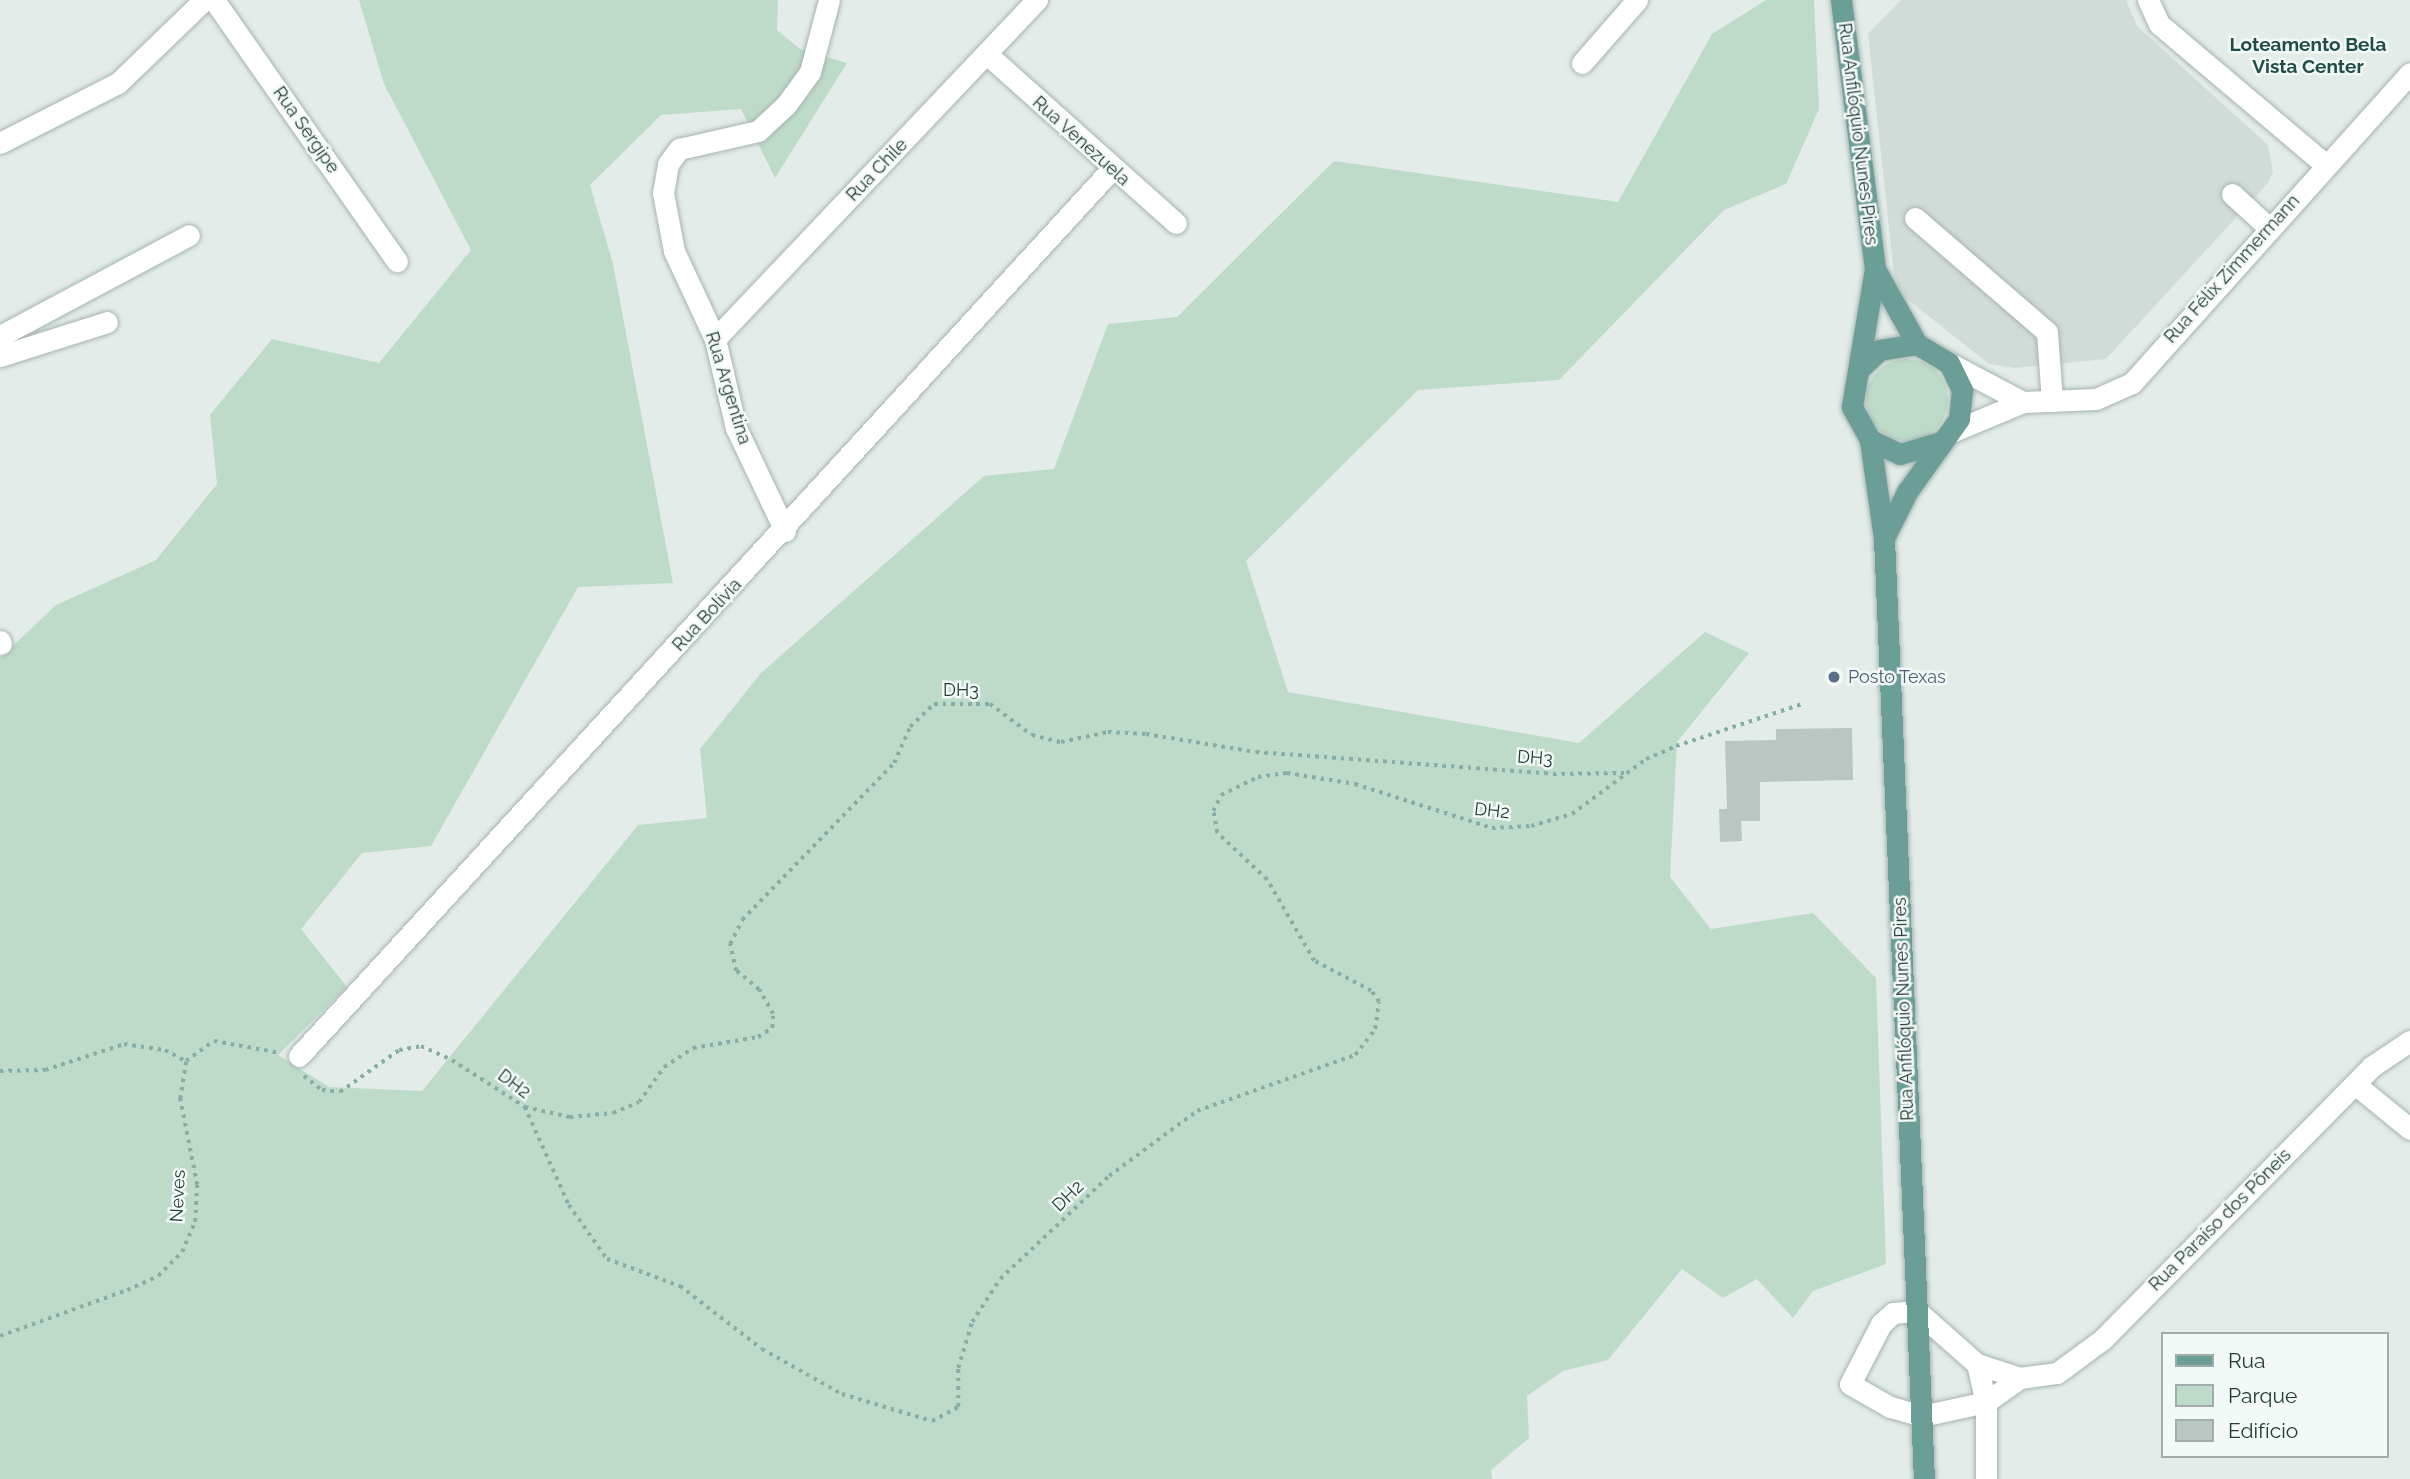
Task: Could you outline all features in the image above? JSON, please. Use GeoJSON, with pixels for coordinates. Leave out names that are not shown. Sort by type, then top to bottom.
{"type":"FeatureCollection","features":[{"type":"Feature","properties":{"kind":"main road","name":"Rua Anfilóquio Nunes Pires"},"geometry":{"type":"LineString","coordinates":[[1841,0],[1875,268],[1852,407],[1870,440],[1884,538],[1924,1479]]}},
{"type":"Feature","properties":{"kind":"main road","name":"Rua Anfilóquio Nunes Pires"},"geometry":{"type":"LineString","coordinates":[[1875,268],[1917,344]]}},
{"type":"Feature","properties":{"kind":"main road"},"geometry":{"type":"LineString","coordinates":[[1860,368],[1879,350],[1917,344],[1949,363],[1962,405],[1946,437],[1884,538]]}},
{"type":"Feature","properties":{"kind":"main road"},"geometry":{"type":"LineString","coordinates":[[1870,440],[1900,454],[1946,437]]}},
{"type":"Feature","properties":{"kind":"street"},"geometry":{"type":"LineString","coordinates":[[0,143],[118,83],[204,0]]}},
{"type":"Feature","properties":{"kind":"street","name":"Rua Sergipe"},"geometry":{"type":"LineString","coordinates":[[214,0],[397,261]]}},
{"type":"Feature","properties":{"kind":"street","name":"Rua Argentina"},"geometry":{"type":"LineString","coordinates":[[785,531],[736,428],[715,339],[674,251],[663,193],[668,164],[693,141],[758,131],[786,106],[810,72],[829,0]]}},
{"type":"Feature","properties":{"kind":"street","name":"Rua Chile"},"geometry":{"type":"LineString","coordinates":[[715,339],[988,55],[1037,0]]}},
{"type":"Feature","properties":{"kind":"street"},"geometry":{"type":"LineString","coordinates":[[1582,63],[1637,0]]}},
{"type":"Feature","properties":{"kind":"street"},"geometry":{"type":"LineString","coordinates":[[2148,0],[2160,24],[2326,165]]}},
{"type":"Feature","properties":{"kind":"street","name":"Rua Venezuela"},"geometry":{"type":"LineString","coordinates":[[988,55],[1111,170],[1176,223]]}},
{"type":"Feature","properties":{"kind":"street","name":"Rua Félix Zimmermann"},"geometry":{"type":"LineString","coordinates":[[1946,437],[2023,402],[2096,399],[2132,383],[2268,227],[2410,74]]}},
{"type":"Feature","properties":{"kind":"street","name":"Rua Bolívia"},"geometry":{"type":"LineString","coordinates":[[299,1056],[785,531],[1111,170]]}},
{"type":"Feature","properties":{"kind":"street"},"geometry":{"type":"LineString","coordinates":[[2232,194],[2268,227]]}},
{"type":"Feature","properties":{"kind":"street"},"geometry":{"type":"LineString","coordinates":[[1915,218],[2047,332],[2052,401]]}},
{"type":"Feature","properties":{"kind":"street"},"geometry":{"type":"LineString","coordinates":[[0,336],[189,235]]}},
{"type":"Feature","properties":{"kind":"street"},"geometry":{"type":"LineString","coordinates":[[0,356],[107,322]]}},
{"type":"Feature","properties":{"kind":"street","name":"Rua Félix Zimmermann"},"geometry":{"type":"LineString","coordinates":[[1949,363],[2023,402]]}},
{"type":"Feature","properties":{"kind":"street","name":"Rua Paraíso dos Pôneis"},"geometry":{"type":"LineString","coordinates":[[1917,1311],[1977,1364],[2020,1378],[2057,1373],[2103,1339],[2355,1084],[2410,1041]]}},
{"type":"Feature","properties":{"kind":"street"},"geometry":{"type":"LineString","coordinates":[[2355,1084],[2410,1129]]}},
{"type":"Feature","properties":{"kind":"street"},"geometry":{"type":"LineString","coordinates":[[1917,1311],[1893,1313],[1881,1324],[1850,1384],[1890,1407],[1922,1416]]}},
{"type":"Feature","properties":{"kind":"street"},"geometry":{"type":"LineString","coordinates":[[1977,1364],[1986,1402],[1986,1479]]}},
{"type":"Feature","properties":{"kind":"street","name":"Rua Paraíso dos Pôneis"},"geometry":{"type":"LineString","coordinates":[[1922,1416],[1986,1402],[2020,1378]]}},
{"type":"Feature","properties":{"kind":"path","name":"DH3"},"geometry":{"type":"LineString","coordinates":[[525,1107],[570,1117],[613,1113],[639,1102],[664,1067],[693,1048],[758,1037],[772,1028],[773,1014],[759,990],[736,971],[730,944],[742,920],[894,762],[910,727],[934,705],[990,704],[1032,734],[1062,742],[1133,733],[1256,752],[1553,774],[1626,773]]}},
{"type":"Feature","properties":{"kind":"path"},"geometry":{"type":"LineString","coordinates":[[1626,773],[1720,727],[1802,704]]}},
{"type":"Feature","properties":{"kind":"path","name":"DH2"},"geometry":{"type":"LineString","coordinates":[[299,1056],[303,1075],[322,1090],[340,1092],[379,1060],[421,1046],[525,1107],[569,1205],[607,1259],[681,1286],[762,1349],[842,1394],[932,1421],[958,1407],[958,1368],[972,1322],[1000,1279],[1108,1176],[1197,1111],[1355,1055],[1375,1029],[1379,1002],[1371,991],[1314,961],[1266,880],[1217,833],[1213,811],[1221,795],[1258,777],[1287,773],[1355,784],[1492,828],[1531,827],[1572,814],[1626,773]]}},
{"type":"Feature","properties":{"kind":"path"},"geometry":{"type":"LineString","coordinates":[[0,1071],[45,1070],[124,1044],[165,1050],[186,1061],[214,1041],[299,1056]]}},
{"type":"Feature","properties":{"kind":"path","name":"Neves"},"geometry":{"type":"LineString","coordinates":[[0,1336],[158,1276],[182,1252],[194,1222],[197,1185],[180,1098],[186,1061]]}},
{"type":"Feature","properties":{"kind":"shaded area"},"geometry":{"type":"Polygon","coordinates":[[[1901,0],[2126,0],[2137,26],[2268,145],[2273,172],[2267,184],[2106,359],[2015,368],[1989,364],[1902,295],[1894,274],[1868,34],[1901,0]]]}},
{"type":"Feature","properties":{"kind":"green space"},"geometry":{"type":"Polygon","coordinates":[[[359,0],[778,0],[777,30],[800,49],[847,63],[775,178],[741,109],[661,115],[590,185],[613,264],[673,583],[578,587],[431,846],[362,853],[301,929],[347,987],[278,1055],[329,1087],[422,1091],[638,825],[707,818],[700,749],[761,673],[984,476],[1054,469],[1108,324],[1177,317],[1334,161],[1618,202],[1712,34],[1766,0],[1814,0],[1819,109],[1786,184],[1724,210],[1559,380],[1418,390],[1246,561],[1288,692],[1579,743],[1705,632],[1749,653],[1677,742],[1670,877],[1711,929],[1813,913],[1876,978],[1886,1264],[1813,1291],[1793,1318],[1757,1279],[1723,1298],[1682,1269],[1608,1360],[1563,1371],[1527,1396],[1529,1438],[1491,1470],[1492,1479],[0,1479],[0,658],[56,605],[156,560],[217,484],[210,415],[272,339],[379,363],[471,250],[384,84],[359,0]]]}},
{"type":"Feature","properties":{"kind":"green space"},"geometry":{"type":"Polygon","coordinates":[[[1907,359],[1930,366],[1936,371],[1941,377],[1948,400],[1941,423],[1936,429],[1930,434],[1907,441],[1884,434],[1878,429],[1873,423],[1866,400],[1873,377],[1878,371],[1884,366],[1907,359]]]}},
{"type":"Feature","properties":{"kind":"building"},"geometry":{"type":"Polygon","coordinates":[[[1852,728],[1853,780],[1760,782],[1760,821],[1741,821],[1742,841],[1720,842],[1719,809],[1727,809],[1725,741],[1776,740],[1776,729],[1852,728]]]}},
{"type":"Feature","properties":{"kind":"place","name":"Posto Texas"},"geometry":{"type":"Point","coordinates":[1834,677]}},
{"type":"Feature","properties":{"kind":"district","name":"Loteamento Bela Vista Center"},"geometry":{"type":"Point","coordinates":[2308,56]}}]}
